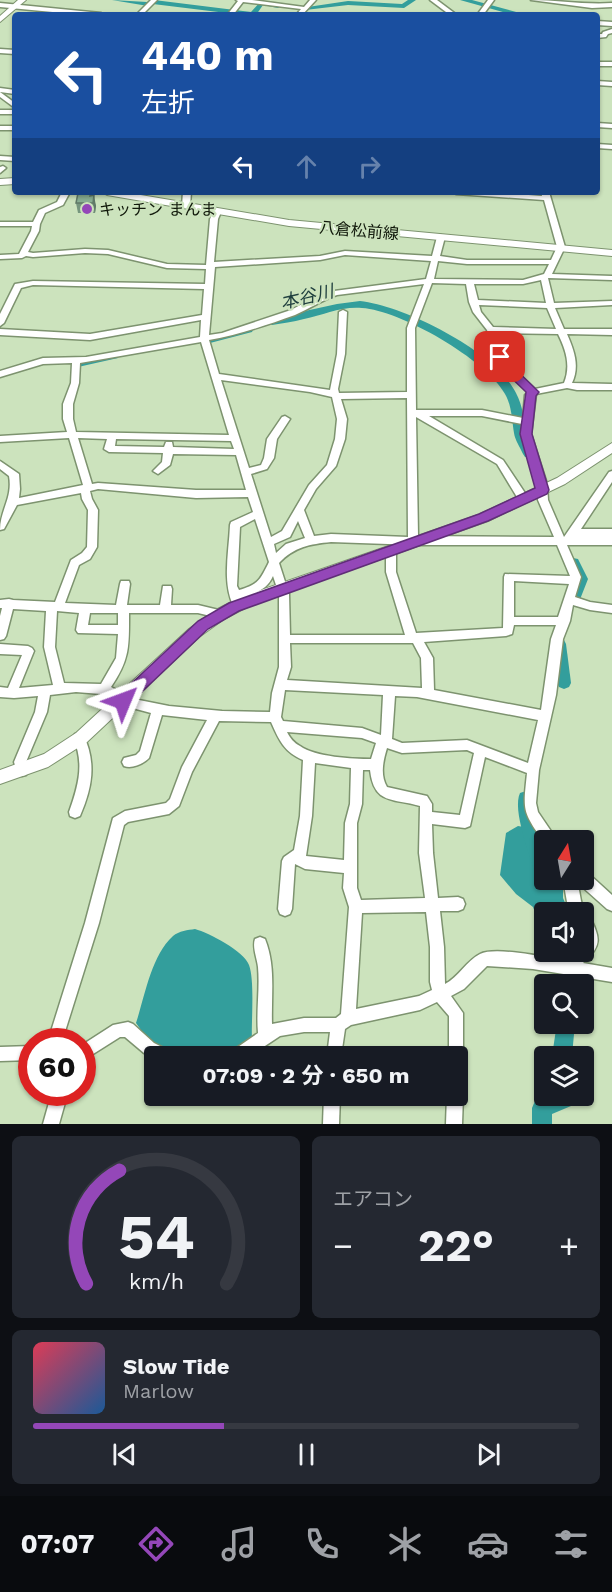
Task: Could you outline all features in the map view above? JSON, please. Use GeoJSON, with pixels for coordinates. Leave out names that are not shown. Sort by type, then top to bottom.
{"type":"FeatureCollection","features":[{"type":"Feature","properties":{"kind":"main road"},"geometry":{"type":"LineString","coordinates":[[0,20],[19,3]]}},
{"type":"Feature","properties":{"kind":"main road","name":"八倉松前線"},"geometry":{"type":"LineString","coordinates":[[124,195],[297,224],[612,253]]}},
{"type":"Feature","properties":{"kind":"main road"},"geometry":{"type":"LineString","coordinates":[[0,777],[22,771],[57,754],[79,738],[123,701],[195,632],[236,600],[281,589],[483,518],[577,471],[612,447]]}},
{"type":"Feature","properties":{"kind":"street"},"geometry":{"type":"LineString","coordinates":[[142,12],[154,0]]}},
{"type":"Feature","properties":{"kind":"street"},"geometry":{"type":"LineString","coordinates":[[240,0],[303,8]]}},
{"type":"Feature","properties":{"kind":"street"},"geometry":{"type":"LineString","coordinates":[[301,12],[313,0]]}},
{"type":"Feature","properties":{"kind":"street"},"geometry":{"type":"LineString","coordinates":[[433,0],[450,12]]}},
{"type":"Feature","properties":{"kind":"street"},"geometry":{"type":"LineString","coordinates":[[534,0],[592,6],[612,5]]}},
{"type":"Feature","properties":{"kind":"street"},"geometry":{"type":"LineString","coordinates":[[0,5],[19,3],[80,12]]}},
{"type":"Feature","properties":{"kind":"street"},"geometry":{"type":"LineString","coordinates":[[604,36],[605,33],[612,31]]}},
{"type":"Feature","properties":{"kind":"street"},"geometry":{"type":"LineString","coordinates":[[600,36],[611,40]]}},
{"type":"Feature","properties":{"kind":"street"},"geometry":{"type":"LineString","coordinates":[[0,93],[12,103]]}},
{"type":"Feature","properties":{"kind":"street"},"geometry":{"type":"LineString","coordinates":[[0,257],[20,257],[24,254],[42,212],[60,203],[64,195]]}},
{"type":"Feature","properties":{"kind":"street"},"geometry":{"type":"LineString","coordinates":[[186,206],[188,195]]}},
{"type":"Feature","properties":{"kind":"street"},"geometry":{"type":"LineString","coordinates":[[546,195],[561,249],[546,276],[550,306],[571,352],[570,380],[567,385]]}},
{"type":"Feature","properties":{"kind":"street"},"geometry":{"type":"LineString","coordinates":[[217,212],[214,219],[204,339],[285,602],[285,667],[277,721],[281,734],[291,748],[309,757],[357,764],[376,764]]}},
{"type":"Feature","properties":{"kind":"street"},"geometry":{"type":"LineString","coordinates":[[0,225],[36,224]]}},
{"type":"Feature","properties":{"kind":"street"},"geometry":{"type":"LineString","coordinates":[[417,541],[413,538],[414,413],[411,328],[429,281],[441,237]]}},
{"type":"Feature","properties":{"kind":"street"},"geometry":{"type":"LineString","coordinates":[[24,254],[85,250],[108,252],[167,266],[211,266],[320,258],[345,253],[467,262],[553,262]]}},
{"type":"Feature","properties":{"kind":"street"},"geometry":{"type":"LineString","coordinates":[[0,374],[42,361],[76,361],[204,339],[294,312],[330,295],[429,281],[523,282],[546,276],[612,278]]}},
{"type":"Feature","properties":{"kind":"street"},"geometry":{"type":"LineString","coordinates":[[469,281],[473,302],[480,318],[491,330],[503,364],[533,392]]}},
{"type":"Feature","properties":{"kind":"street"},"geometry":{"type":"LineString","coordinates":[[0,323],[18,286],[26,284],[209,287]]}},
{"type":"Feature","properties":{"kind":"street"},"geometry":{"type":"LineString","coordinates":[[473,302],[550,306],[612,303]]}},
{"type":"Feature","properties":{"kind":"street"},"geometry":{"type":"LineString","coordinates":[[267,543],[286,534],[312,487],[331,466],[340,439],[342,419],[334,389],[341,354],[343,312]]}},
{"type":"Feature","properties":{"kind":"street"},"geometry":{"type":"LineString","coordinates":[[0,332],[90,337],[205,317]]}},
{"type":"Feature","properties":{"kind":"street"},"geometry":{"type":"LineString","coordinates":[[491,330],[612,332]]}},
{"type":"Feature","properties":{"kind":"street"},"geometry":{"type":"LineString","coordinates":[[60,688],[48,648],[47,635],[56,605],[75,563],[86,556],[92,547],[93,510],[87,499],[87,487],[68,412],[75,383],[76,361]]}},
{"type":"Feature","properties":{"kind":"street"},"geometry":{"type":"LineString","coordinates":[[216,376],[310,389],[336,396],[412,395]]}},
{"type":"Feature","properties":{"kind":"street"},"geometry":{"type":"LineString","coordinates":[[544,830],[532,813],[530,803],[533,770],[545,716],[557,639],[576,580],[568,538],[550,517],[526,434],[530,395],[533,392],[567,385],[612,387]]}},
{"type":"Feature","properties":{"kind":"street"},"geometry":{"type":"LineString","coordinates":[[414,413],[482,413],[527,422]]}},
{"type":"Feature","properties":{"kind":"street"},"geometry":{"type":"LineString","coordinates":[[414,413],[500,462],[524,499]]}},
{"type":"Feature","properties":{"kind":"street"},"geometry":{"type":"LineString","coordinates":[[245,472],[264,467],[269,458],[272,439],[285,419]]}},
{"type":"Feature","properties":{"kind":"street"},"geometry":{"type":"LineString","coordinates":[[0,439],[74,436],[235,438]]}},
{"type":"Feature","properties":{"kind":"street"},"geometry":{"type":"LineString","coordinates":[[112,437],[109,449],[239,452]]}},
{"type":"Feature","properties":{"kind":"street"},"geometry":{"type":"LineString","coordinates":[[158,471],[167,463],[170,438]]}},
{"type":"Feature","properties":{"kind":"street"},"geometry":{"type":"LineString","coordinates":[[0,464],[14,474],[16,488],[15,502],[0,524]]}},
{"type":"Feature","properties":{"kind":"street"},"geometry":{"type":"LineString","coordinates":[[568,538],[612,474]]}},
{"type":"Feature","properties":{"kind":"street"},"geometry":{"type":"LineString","coordinates":[[15,502],[87,487],[196,495],[251,493]]}},
{"type":"Feature","properties":{"kind":"street"},"geometry":{"type":"LineString","coordinates":[[299,510],[311,540]]}},
{"type":"Feature","properties":{"kind":"street"},"geometry":{"type":"LineString","coordinates":[[259,513],[235,525],[232,586],[236,600],[261,585],[273,563],[290,547],[311,540],[331,538],[417,541],[568,538],[612,541]]}},
{"type":"Feature","properties":{"kind":"street"},"geometry":{"type":"LineString","coordinates":[[568,538],[612,533]]}},
{"type":"Feature","properties":{"kind":"street"},"geometry":{"type":"LineString","coordinates":[[391,550],[391,572],[414,638],[427,658],[428,694]]}},
{"type":"Feature","properties":{"kind":"street"},"geometry":{"type":"LineString","coordinates":[[285,639],[414,638],[442,634],[506,632],[508,631],[509,576],[576,580]]}},
{"type":"Feature","properties":{"kind":"street"},"geometry":{"type":"LineString","coordinates":[[104,689],[117,671],[124,653],[124,584]]}},
{"type":"Feature","properties":{"kind":"street"},"geometry":{"type":"LineString","coordinates":[[165,608],[167,589]]}},
{"type":"Feature","properties":{"kind":"street"},"geometry":{"type":"LineString","coordinates":[[569,599],[590,606],[612,609]]}},
{"type":"Feature","properties":{"kind":"street"},"geometry":{"type":"LineString","coordinates":[[0,636],[5,604],[85,608],[198,609],[219,614]]}},
{"type":"Feature","properties":{"kind":"street"},"geometry":{"type":"LineString","coordinates":[[85,608],[82,630],[123,629]]}},
{"type":"Feature","properties":{"kind":"street"},"geometry":{"type":"LineString","coordinates":[[508,621],[564,621]]}},
{"type":"Feature","properties":{"kind":"street"},"geometry":{"type":"LineString","coordinates":[[0,649],[28,651],[13,687],[14,693]]}},
{"type":"Feature","properties":{"kind":"street"},"geometry":{"type":"LineString","coordinates":[[281,685],[428,694],[545,716]]}},
{"type":"Feature","properties":{"kind":"street"},"geometry":{"type":"LineString","coordinates":[[0,692],[14,693],[60,688],[104,689],[123,701],[158,708],[215,717],[277,721],[362,733],[402,748],[458,744],[481,750],[533,770]]}},
{"type":"Feature","properties":{"kind":"street"},"geometry":{"type":"LineString","coordinates":[[22,771],[20,762],[41,712],[45,689]]}},
{"type":"Feature","properties":{"kind":"street"},"geometry":{"type":"LineString","coordinates":[[389,691],[388,728],[376,764],[378,783],[383,791],[423,800],[426,804],[426,853],[440,994],[456,1013],[456,1046]]}},
{"type":"Feature","properties":{"kind":"street"},"geometry":{"type":"LineString","coordinates":[[128,762],[140,759],[145,754],[158,708]]}},
{"type":"Feature","properties":{"kind":"street"},"geometry":{"type":"LineString","coordinates":[[59,1028],[86,942],[118,822],[125,817],[169,808],[175,802],[186,771],[215,717]]}},
{"type":"Feature","properties":{"kind":"street"},"geometry":{"type":"LineString","coordinates":[[75,812],[83,791],[87,766],[84,747],[79,738]]}},
{"type":"Feature","properties":{"kind":"street"},"geometry":{"type":"LineString","coordinates":[[425,817],[465,822],[481,750]]}},
{"type":"Feature","properties":{"kind":"street"},"geometry":{"type":"LineString","coordinates":[[309,757],[306,816],[300,861],[350,867]]}},
{"type":"Feature","properties":{"kind":"street"},"geometry":{"type":"LineString","coordinates":[[337,1046],[343,1022],[356,907],[350,888],[350,867],[357,764]]}},
{"type":"Feature","properties":{"kind":"street"},"geometry":{"type":"LineString","coordinates":[[285,909],[289,861],[294,856],[299,856]]}},
{"type":"Feature","properties":{"kind":"street"},"geometry":{"type":"LineString","coordinates":[[594,888],[612,904]]}},
{"type":"Feature","properties":{"kind":"street"},"geometry":{"type":"LineString","coordinates":[[356,907],[458,904]]}},
{"type":"Feature","properties":{"kind":"street"},"geometry":{"type":"LineString","coordinates":[[260,944],[267,975],[264,1002],[266,1035]]}},
{"type":"Feature","properties":{"kind":"street"},"geometry":{"type":"LineString","coordinates":[[251,1046],[276,1029],[343,1022],[396,1010],[440,994],[467,978],[483,960],[491,958],[533,962],[612,975]]}},
{"type":"Feature","properties":{"kind":"street"},"geometry":{"type":"LineString","coordinates":[[571,969],[572,962]]}},
{"type":"Feature","properties":{"kind":"street"},"geometry":{"type":"LineString","coordinates":[[96,1045],[118,1030],[129,1029],[147,1046]]}},
{"type":"Feature","properties":{"kind":"street"},"geometry":{"type":"LineString","coordinates":[[0,1054],[18,1053]]}},
{"type":"Feature","properties":{"kind":"street"},"geometry":{"type":"LineString","coordinates":[[53,1123],[57,1106]]}},
{"type":"Feature","properties":{"kind":"street"},"geometry":{"type":"LineString","coordinates":[[331,1124],[332,1106]]}},
{"type":"Feature","properties":{"kind":"street"},"geometry":{"type":"LineString","coordinates":[[454,1124],[455,1106]]}},
{"type":"Feature","properties":{"kind":"water"},"geometry":{"type":"Polygon","coordinates":[[[518,826],[534,834],[534,890],[563,890],[565,902],[534,902],[534,910],[516,894],[500,875],[506,833],[518,826]]]}},
{"type":"Feature","properties":{"kind":"water"},"geometry":{"type":"Polygon","coordinates":[[[195,929],[209,934],[246,960],[251,972],[252,1041],[243,1046],[156,1046],[151,1044],[136,1023],[159,954],[175,934],[195,929]]]}},
{"type":"Feature","properties":{"kind":"building"},"geometry":{"type":"Polygon","coordinates":[[[78,195],[94,195],[93,203],[76,203],[78,195]]]}},
{"type":"Feature","properties":{"kind":"waterway"},"geometry":{"type":"LineString","coordinates":[[116,0],[148,4],[151,2]]}},
{"type":"Feature","properties":{"kind":"waterway"},"geometry":{"type":"LineString","coordinates":[[305,8],[348,3],[404,6],[412,0]]}},
{"type":"Feature","properties":{"kind":"waterway"},"geometry":{"type":"LineString","coordinates":[[464,0],[511,12]]}},
{"type":"Feature","properties":{"kind":"waterway"},"geometry":{"type":"LineString","coordinates":[[153,2],[236,12]]}},
{"type":"Feature","properties":{"kind":"waterway"},"geometry":{"type":"LineString","coordinates":[[254,12],[261,3],[278,6]]}},
{"type":"Feature","properties":{"kind":"waterway","name":"本谷川"},"geometry":{"type":"LineString","coordinates":[[272,322],[360,304],[383,308],[411,320]]}},
{"type":"Feature","properties":{"kind":"waterway","name":"本谷川"},"geometry":{"type":"LineString","coordinates":[[416,322],[455,343],[491,369],[510,392],[519,419]]}},
{"type":"Feature","properties":{"kind":"waterway","name":"本谷川"},"geometry":{"type":"LineString","coordinates":[[210,340],[248,330]]}},
{"type":"Feature","properties":{"kind":"waterway","name":"本谷川"},"geometry":{"type":"LineString","coordinates":[[78,363],[114,356]]}},
{"type":"Feature","properties":{"kind":"waterway","name":"本谷川"},"geometry":{"type":"LineString","coordinates":[[520,424],[520,433],[529,454]]}},
{"type":"Feature","properties":{"kind":"waterway","name":"本谷川"},"geometry":{"type":"LineString","coordinates":[[572,603],[581,579],[573,563]]}},
{"type":"Feature","properties":{"kind":"waterway","name":"本谷川"},"geometry":{"type":"LineString","coordinates":[[559,644],[564,683]]}},
{"type":"Feature","properties":{"kind":"waterway","name":"本谷川"},"geometry":{"type":"LineString","coordinates":[[526,798],[534,838]]}},
{"type":"Feature","properties":{"kind":"waterway","name":"本谷川"},"geometry":{"type":"LineString","coordinates":[[563,1046],[565,1034]]}},
{"type":"Feature","properties":{"kind":"waterway","name":"本谷川"},"geometry":{"type":"LineString","coordinates":[[542,1124],[542,1108],[547,1106]]}},
{"type":"Feature","properties":{"kind":"place","name":"キッチン まんま"},"geometry":{"type":"Point","coordinates":[87,209]}},
{"type":"Feature","properties":{"kind":"route"},"geometry":{"type":"LineString","coordinates":[[123,701],[203,625],[219,614],[281,589],[483,518],[542,490],[526,434],[530,395],[533,392],[503,364],[500,357]]}}]}
